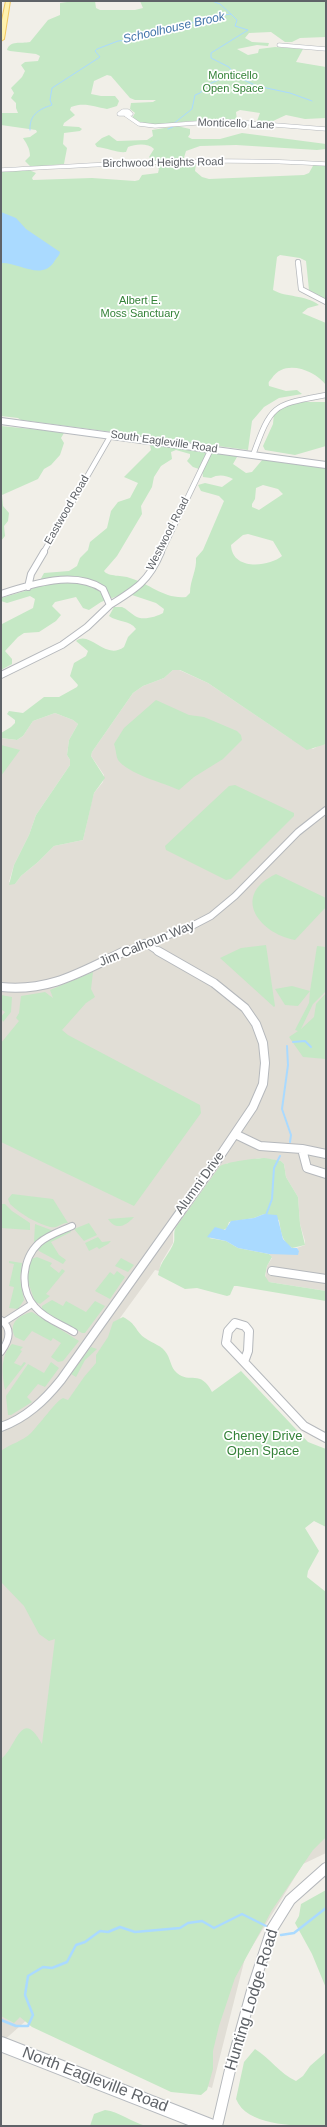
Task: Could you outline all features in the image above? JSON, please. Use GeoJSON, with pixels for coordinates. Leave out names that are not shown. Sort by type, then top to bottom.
{"type":"FeatureCollection","features":[{"type":"Feature","properties":{"kind":"main road"},"geometry":{"type":"LineString","coordinates":[[1,39],[8,1]]}},
{"type":"Feature","properties":{"kind":"main road","name":"South Eagleville Road"},"geometry":{"type":"LineString","coordinates":[[1,421],[326,465]]}},
{"type":"Feature","properties":{"kind":"main road","name":"North Eagleville Road"},"geometry":{"type":"LineString","coordinates":[[1,2044],[210,2126]]}},
{"type":"Feature","properties":{"kind":"street"},"geometry":{"type":"LineString","coordinates":[[279,45],[326,49]]}},
{"type":"Feature","properties":{"kind":"street","name":"Monticello Lane"},"geometry":{"type":"LineString","coordinates":[[126,115],[139,124],[155,126],[224,121],[326,129]]}},
{"type":"Feature","properties":{"kind":"street","name":"Birchwood Heights Road"},"geometry":{"type":"LineString","coordinates":[[1,170],[174,161],[278,161],[326,164]]}},
{"type":"Feature","properties":{"kind":"street"},"geometry":{"type":"LineString","coordinates":[[298,262],[301,289],[326,302]]}},
{"type":"Feature","properties":{"kind":"street"},"geometry":{"type":"LineString","coordinates":[[254,455],[266,419],[273,409],[291,401],[326,395]]}},
{"type":"Feature","properties":{"kind":"street","name":"Eastwood Road"},"geometry":{"type":"LineString","coordinates":[[28,587],[30,574],[111,435]]}},
{"type":"Feature","properties":{"kind":"street","name":"Westwood Road"},"geometry":{"type":"LineString","coordinates":[[1,675],[62,645],[87,627],[110,605],[138,588],[156,564],[165,542],[211,449]]}},
{"type":"Feature","properties":{"kind":"street"},"geometry":{"type":"LineString","coordinates":[[1,594],[28,587],[71,580],[84,580],[103,589],[110,605]]}},
{"type":"Feature","properties":{"kind":"street","name":"Jim Calhoun Way"},"geometry":{"type":"LineString","coordinates":[[1,987],[21,989],[54,984],[145,943],[189,929],[207,920],[229,902],[295,834],[326,810]]}},
{"type":"Feature","properties":{"kind":"street","name":"Alumni Drive"},"geometry":{"type":"LineString","coordinates":[[1,1427],[27,1415],[51,1393],[235,1134],[258,1096],[264,1078],[266,1064],[263,1043],[259,1031],[245,1008],[228,991],[213,981],[171,961],[145,943]]}},
{"type":"Feature","properties":{"kind":"street"},"geometry":{"type":"LineString","coordinates":[[235,1134],[260,1146],[302,1149],[326,1154]]}},
{"type":"Feature","properties":{"kind":"street"},"geometry":{"type":"LineString","coordinates":[[302,1149],[304,1166],[314,1172],[326,1174]]}},
{"type":"Feature","properties":{"kind":"street"},"geometry":{"type":"LineString","coordinates":[[72,1226],[55,1233],[40,1243],[26,1262],[24,1281],[32,1304],[41,1313],[74,1332]]}},
{"type":"Feature","properties":{"kind":"street"},"geometry":{"type":"LineString","coordinates":[[272,1271],[326,1279]]}},
{"type":"Feature","properties":{"kind":"street"},"geometry":{"type":"LineString","coordinates":[[1,1352],[7,1343],[9,1334],[8,1327],[3,1321],[32,1304]]}},
{"type":"Feature","properties":{"kind":"street"},"geometry":{"type":"LineString","coordinates":[[244,1363],[248,1351],[249,1331],[245,1326],[235,1323],[228,1331],[226,1343],[244,1363],[304,1426],[326,1438]]}},
{"type":"Feature","properties":{"kind":"street","name":"Hunting Lodge Road"},"geometry":{"type":"LineString","coordinates":[[217,2126],[222,2101],[240,2035],[268,1943],[286,1905],[305,1885],[326,1868]]}},
{"type":"Feature","properties":{"kind":"shaded area"},"geometry":{"type":"Polygon","coordinates":[[[177,669],[208,683],[291,739],[313,749],[320,745],[326,744],[326,1291],[269,1282],[265,1278],[267,1266],[272,1258],[269,1254],[299,1251],[297,1248],[305,1245],[305,1241],[300,1224],[298,1197],[286,1177],[284,1164],[281,1161],[260,1158],[237,1163],[227,1163],[173,1231],[173,1243],[161,1263],[159,1271],[155,1270],[120,1318],[326,1638],[326,1853],[303,1864],[245,1958],[212,2088],[29,2018],[1,2043],[1,738],[17,740],[23,736],[33,721],[55,713],[73,720],[78,724],[69,740],[67,755],[70,760],[70,765],[36,815],[29,835],[14,865],[9,882],[15,884],[21,876],[54,846],[83,840],[94,793],[103,782],[104,775],[91,756],[92,752],[133,693],[143,686],[164,678],[173,670],[177,669]]]}},
{"type":"Feature","properties":{"kind":"green space","name":"Monticello Open Space"},"geometry":{"type":"Polygon","coordinates":[[[95,1],[96,8],[100,10],[135,10],[143,8],[140,1],[326,1],[326,37],[300,38],[292,42],[285,42],[271,32],[249,33],[245,38],[252,42],[269,43],[268,46],[257,45],[237,49],[248,55],[258,53],[259,49],[275,47],[303,49],[296,62],[326,67],[326,118],[305,119],[286,115],[273,121],[257,121],[260,113],[240,110],[236,112],[237,121],[204,120],[147,124],[132,118],[135,113],[130,109],[131,103],[153,102],[156,100],[135,100],[130,98],[111,76],[107,75],[94,81],[91,94],[115,96],[119,101],[117,106],[107,109],[89,105],[71,107],[70,110],[75,115],[64,123],[63,126],[79,127],[82,129],[80,131],[64,133],[63,144],[67,148],[64,164],[31,167],[25,161],[30,156],[30,153],[23,138],[30,137],[37,132],[36,130],[1,125],[1,113],[18,113],[16,103],[11,98],[14,93],[11,88],[22,77],[25,71],[21,65],[25,62],[38,61],[40,56],[36,54],[7,50],[8,47],[13,44],[30,42],[48,20],[60,15],[60,3],[95,1]]]}},
{"type":"Feature","properties":{"kind":"green space"},"geometry":{"type":"Polygon","coordinates":[[[177,126],[190,129],[190,134],[188,137],[192,139],[220,139],[242,133],[326,144],[326,149],[317,150],[236,145],[200,146],[186,151],[183,161],[153,161],[149,157],[154,149],[149,146],[131,146],[128,147],[126,152],[123,152],[97,147],[95,144],[102,138],[109,135],[117,141],[147,140],[153,136],[152,130],[177,126]]]}},
{"type":"Feature","properties":{"kind":"green space","name":"Albert E. Moss Sanctuary"},"geometry":{"type":"Polygon","coordinates":[[[158,164],[196,164],[195,171],[202,177],[209,179],[304,175],[309,173],[314,164],[326,166],[326,300],[309,290],[306,261],[300,258],[280,255],[277,257],[273,290],[307,299],[319,305],[308,308],[302,313],[326,323],[326,385],[314,374],[299,368],[284,369],[277,372],[269,382],[269,386],[286,391],[297,390],[302,394],[279,398],[264,407],[252,421],[248,450],[21,420],[18,418],[1,416],[1,172],[29,170],[36,173],[32,178],[33,180],[92,178],[135,181],[139,180],[142,175],[158,173],[159,169],[156,165],[158,164]]]}},
{"type":"Feature","properties":{"kind":"green space"},"geometry":{"type":"Polygon","coordinates":[[[298,402],[326,402],[326,446],[295,455],[265,450],[263,446],[273,424],[274,413],[282,407],[298,402]]]}},
{"type":"Feature","properties":{"kind":"green space"},"geometry":{"type":"Polygon","coordinates":[[[1,426],[62,432],[64,433],[61,438],[64,443],[60,455],[51,465],[44,469],[38,479],[2,495],[3,506],[9,513],[8,521],[4,526],[5,536],[1,541],[1,426]]]}},
{"type":"Feature","properties":{"kind":"green space"},"geometry":{"type":"Polygon","coordinates":[[[152,443],[235,455],[237,457],[233,464],[246,473],[252,472],[263,459],[326,468],[326,744],[307,750],[208,683],[180,670],[173,670],[164,678],[143,686],[133,693],[92,752],[91,756],[105,778],[94,793],[83,840],[54,846],[21,876],[15,884],[9,885],[14,865],[29,835],[36,815],[70,765],[70,760],[67,755],[69,740],[78,724],[73,720],[55,713],[33,721],[23,736],[17,740],[1,738],[1,733],[15,723],[15,720],[7,714],[9,711],[23,713],[44,697],[59,697],[77,687],[78,685],[70,676],[74,663],[86,656],[88,651],[76,641],[87,639],[110,650],[117,650],[124,647],[128,637],[136,629],[130,624],[109,616],[114,607],[122,607],[135,616],[141,618],[153,617],[163,613],[164,609],[156,603],[126,593],[101,602],[89,610],[83,608],[76,597],[55,602],[52,606],[61,615],[56,621],[39,632],[24,633],[18,637],[5,651],[12,659],[12,664],[1,670],[2,624],[33,608],[35,599],[30,596],[7,603],[1,601],[1,598],[32,589],[37,586],[44,573],[69,571],[77,566],[80,558],[88,550],[90,542],[107,528],[111,511],[118,502],[130,498],[138,483],[124,477],[151,450],[150,445],[152,443]],[[176,450],[171,452],[172,459],[161,466],[154,477],[152,487],[141,506],[142,514],[117,556],[104,571],[112,575],[127,577],[170,596],[186,597],[190,593],[196,558],[203,550],[224,501],[219,496],[201,491],[198,485],[205,483],[222,487],[233,479],[222,476],[211,478],[203,477],[202,470],[193,467],[187,461],[190,454],[176,450]],[[263,485],[256,488],[255,499],[252,504],[252,507],[259,510],[283,494],[278,489],[263,485]],[[248,534],[243,535],[231,545],[233,553],[244,563],[269,563],[282,556],[273,541],[248,534]]]}},
{"type":"Feature","properties":{"kind":"green space"},"geometry":{"type":"Polygon","coordinates":[[[156,700],[189,715],[204,717],[237,731],[241,735],[242,740],[223,759],[194,777],[179,790],[138,774],[130,770],[118,760],[114,744],[124,728],[156,700]]]}},
{"type":"Feature","properties":{"kind":"green space"},"geometry":{"type":"Polygon","coordinates":[[[1,745],[20,750],[1,776],[1,745]]]}},
{"type":"Feature","properties":{"kind":"green space"},"geometry":{"type":"Polygon","coordinates":[[[235,785],[294,813],[294,816],[231,879],[226,880],[166,850],[165,846],[229,786],[235,785]]]}},
{"type":"Feature","properties":{"kind":"green space"},"geometry":{"type":"Polygon","coordinates":[[[276,874],[326,898],[326,907],[295,940],[270,930],[261,922],[255,912],[252,902],[255,892],[262,883],[276,874]]]}},
{"type":"Feature","properties":{"kind":"green space"},"geometry":{"type":"Polygon","coordinates":[[[266,945],[274,1007],[220,958],[241,948],[266,945]]]}},
{"type":"Feature","properties":{"kind":"green space"},"geometry":{"type":"Polygon","coordinates":[[[317,946],[326,947],[326,991],[313,1004],[301,1029],[314,1017],[316,1004],[326,993],[326,1059],[303,1057],[289,1037],[298,1031],[295,1030],[309,1003],[317,946]]]}},
{"type":"Feature","properties":{"kind":"green space"},"geometry":{"type":"Polygon","coordinates":[[[93,972],[91,989],[95,997],[86,1003],[62,1030],[68,1035],[200,1105],[201,1113],[134,1206],[1,1142],[1,1043],[19,1021],[16,1018],[19,1013],[21,996],[45,992],[53,998],[50,990],[93,972]]]}},
{"type":"Feature","properties":{"kind":"green space"},"geometry":{"type":"Polygon","coordinates":[[[292,986],[310,991],[298,1006],[285,1005],[275,989],[292,986]]]}},
{"type":"Feature","properties":{"kind":"green space"},"geometry":{"type":"Polygon","coordinates":[[[1,995],[12,997],[11,1012],[3,1022],[1,1017],[5,1012],[1,1009],[1,995]]]}},
{"type":"Feature","properties":{"kind":"green space"},"geometry":{"type":"Polygon","coordinates":[[[265,1158],[281,1161],[284,1164],[286,1177],[298,1197],[300,1224],[305,1245],[292,1248],[288,1245],[281,1232],[279,1220],[264,1214],[254,1218],[229,1222],[227,1228],[209,1238],[226,1241],[238,1248],[269,1254],[272,1257],[267,1266],[265,1276],[269,1282],[326,1291],[326,1301],[237,1286],[234,1286],[230,1295],[227,1296],[197,1288],[185,1289],[158,1275],[159,1270],[174,1242],[176,1227],[220,1166],[242,1160],[265,1158]]]}},
{"type":"Feature","properties":{"kind":"green space"},"geometry":{"type":"Polygon","coordinates":[[[12,1194],[53,1199],[68,1223],[50,1227],[34,1221],[19,1212],[10,1204],[8,1199],[12,1194]]]}},
{"type":"Feature","properties":{"kind":"green space"},"geometry":{"type":"Polygon","coordinates":[[[1,1204],[5,1204],[12,1211],[30,1223],[30,1230],[1,1228],[1,1204]]]}},
{"type":"Feature","properties":{"kind":"green space"},"geometry":{"type":"Polygon","coordinates":[[[134,1217],[128,1223],[121,1226],[114,1225],[108,1219],[134,1217]]]}},
{"type":"Feature","properties":{"kind":"green space"},"geometry":{"type":"Polygon","coordinates":[[[89,1223],[97,1235],[84,1241],[74,1229],[89,1223]]]}},
{"type":"Feature","properties":{"kind":"green space"},"geometry":{"type":"Polygon","coordinates":[[[35,1224],[51,1230],[52,1232],[34,1242],[35,1224]]]}},
{"type":"Feature","properties":{"kind":"green space"},"geometry":{"type":"Polygon","coordinates":[[[70,1230],[71,1232],[51,1242],[59,1255],[66,1260],[63,1264],[39,1251],[38,1249],[47,1241],[70,1230]]]}},
{"type":"Feature","properties":{"kind":"green space"},"geometry":{"type":"Polygon","coordinates":[[[98,1237],[102,1242],[111,1241],[99,1249],[97,1247],[89,1251],[85,1243],[98,1237]]]}},
{"type":"Feature","properties":{"kind":"green space"},"geometry":{"type":"Polygon","coordinates":[[[37,1257],[52,1263],[50,1266],[59,1273],[62,1269],[65,1271],[46,1294],[50,1296],[40,1304],[35,1302],[27,1279],[31,1259],[37,1257]]]}},
{"type":"Feature","properties":{"kind":"green space"},"geometry":{"type":"Polygon","coordinates":[[[121,1258],[134,1265],[128,1272],[115,1266],[121,1258]]]}},
{"type":"Feature","properties":{"kind":"green space"},"geometry":{"type":"Polygon","coordinates":[[[9,1261],[22,1263],[20,1279],[24,1300],[18,1309],[9,1308],[14,1287],[9,1286],[14,1264],[9,1263],[9,1261]]]}},
{"type":"Feature","properties":{"kind":"green space"},"geometry":{"type":"Polygon","coordinates":[[[117,1271],[125,1277],[110,1299],[95,1291],[110,1272],[114,1275],[117,1271]]]}},
{"type":"Feature","properties":{"kind":"green space"},"geometry":{"type":"Polygon","coordinates":[[[52,1300],[63,1306],[66,1301],[86,1312],[95,1301],[105,1306],[85,1333],[82,1333],[42,1310],[42,1306],[52,1300]]]}},
{"type":"Feature","properties":{"kind":"green space"},"geometry":{"type":"Polygon","coordinates":[[[32,1312],[79,1341],[63,1361],[58,1362],[51,1357],[61,1343],[53,1338],[51,1341],[32,1331],[24,1341],[15,1337],[13,1328],[16,1320],[23,1315],[32,1312]]]}},
{"type":"Feature","properties":{"kind":"green space","name":"Cheney Drive Open Space"},"geometry":{"type":"Polygon","coordinates":[[[123,1317],[131,1322],[148,1340],[165,1351],[173,1369],[177,1373],[181,1376],[204,1381],[212,1392],[241,1371],[308,1442],[326,1449],[326,1527],[314,1521],[305,1528],[319,1551],[308,1571],[307,1577],[326,1592],[326,1837],[313,1850],[272,1910],[235,1978],[219,2026],[213,2051],[213,2069],[207,2090],[201,2095],[171,2092],[32,2027],[20,2017],[14,2023],[1,2016],[1,1759],[24,1729],[29,1729],[35,1733],[42,1744],[55,1639],[49,1641],[39,1634],[24,1606],[1,1582],[1,1451],[28,1436],[60,1400],[63,1398],[68,1400],[96,1363],[96,1355],[108,1337],[113,1322],[123,1317]]]}},
{"type":"Feature","properties":{"kind":"green space"},"geometry":{"type":"Polygon","coordinates":[[[12,1344],[23,1347],[14,1363],[21,1366],[24,1362],[26,1363],[5,1390],[3,1365],[5,1354],[12,1344]]]}},
{"type":"Feature","properties":{"kind":"green space"},"geometry":{"type":"Polygon","coordinates":[[[91,1347],[97,1349],[85,1360],[76,1377],[71,1374],[91,1347]]]}},
{"type":"Feature","properties":{"kind":"green space"},"geometry":{"type":"Polygon","coordinates":[[[51,1362],[59,1368],[45,1387],[38,1384],[27,1397],[32,1402],[11,1415],[8,1415],[6,1396],[28,1364],[44,1373],[51,1362]]]}},
{"type":"Feature","properties":{"kind":"green space"},"geometry":{"type":"Polygon","coordinates":[[[326,1890],[326,1988],[312,1954],[295,1923],[299,1916],[301,1904],[326,1890]]]}},
{"type":"Feature","properties":{"kind":"green space"},"geometry":{"type":"Polygon","coordinates":[[[255,2049],[290,2078],[296,2081],[303,2076],[310,2066],[326,2052],[326,2126],[302,2126],[275,2123],[262,2120],[251,2115],[242,2108],[236,2099],[244,2062],[255,2049]]]}},
{"type":"Feature","properties":{"kind":"green space"},"geometry":{"type":"Polygon","coordinates":[[[105,2110],[116,2113],[146,2126],[90,2126],[94,2114],[105,2110]]]}},
{"type":"Feature","properties":{"kind":"water"},"geometry":{"type":"Polygon","coordinates":[[[1,212],[16,218],[26,229],[60,252],[49,267],[43,270],[36,270],[8,263],[1,263],[1,212]]]}},
{"type":"Feature","properties":{"kind":"water"},"geometry":{"type":"Polygon","coordinates":[[[264,1214],[277,1215],[283,1239],[292,1248],[297,1248],[299,1251],[298,1255],[269,1254],[238,1248],[226,1241],[207,1237],[215,1227],[225,1230],[231,1221],[254,1218],[264,1214]]]}},
{"type":"Feature","properties":{"kind":"waterway","name":"Schoolhouse Brook"},"geometry":{"type":"LineString","coordinates":[[212,1],[220,4],[231,14]]}},
{"type":"Feature","properties":{"kind":"waterway","name":"Schoolhouse Brook"},"geometry":{"type":"LineString","coordinates":[[30,130],[31,120],[36,113],[43,108],[52,105],[50,100],[52,88],[100,57],[95,51],[97,49],[118,41],[139,39],[163,33],[173,27],[189,23],[206,22],[218,16],[231,14]]}},
{"type":"Feature","properties":{"kind":"waterway"},"geometry":{"type":"LineString","coordinates":[[231,14],[237,20],[235,26],[248,30],[211,53],[211,58],[229,67],[232,71],[231,74]]}},
{"type":"Feature","properties":{"kind":"waterway"},"geometry":{"type":"LineString","coordinates":[[173,124],[192,109],[195,95],[200,93],[207,85],[231,74]]}},
{"type":"Feature","properties":{"kind":"waterway"},"geometry":{"type":"LineString","coordinates":[[231,74],[257,86],[290,93],[312,101]]}},
{"type":"Feature","properties":{"kind":"waterway"},"geometry":{"type":"LineString","coordinates":[[168,129],[173,127]]}},
{"type":"Feature","properties":{"kind":"waterway"},"geometry":{"type":"LineString","coordinates":[[293,1042],[305,1041],[311,1047]]}},
{"type":"Feature","properties":{"kind":"waterway"},"geometry":{"type":"LineString","coordinates":[[287,1046],[288,1065],[282,1109],[291,1135],[290,1142]]}},
{"type":"Feature","properties":{"kind":"waterway"},"geometry":{"type":"LineString","coordinates":[[266,1215],[272,1199],[274,1168],[280,1156]]}},
{"type":"Feature","properties":{"kind":"waterway"},"geometry":{"type":"LineString","coordinates":[[281,1935],[294,1933],[326,1908]]}},
{"type":"Feature","properties":{"kind":"waterway"},"geometry":{"type":"LineString","coordinates":[[1,2020],[16,2026],[28,2026],[33,2015],[25,1995],[28,1976],[43,1967],[52,1968],[67,1962],[76,1945],[85,1942],[100,1931],[108,1932],[120,1927],[135,1932],[180,1928],[188,1923],[202,1921],[214,1928],[242,1914],[266,1926]]}}]}
